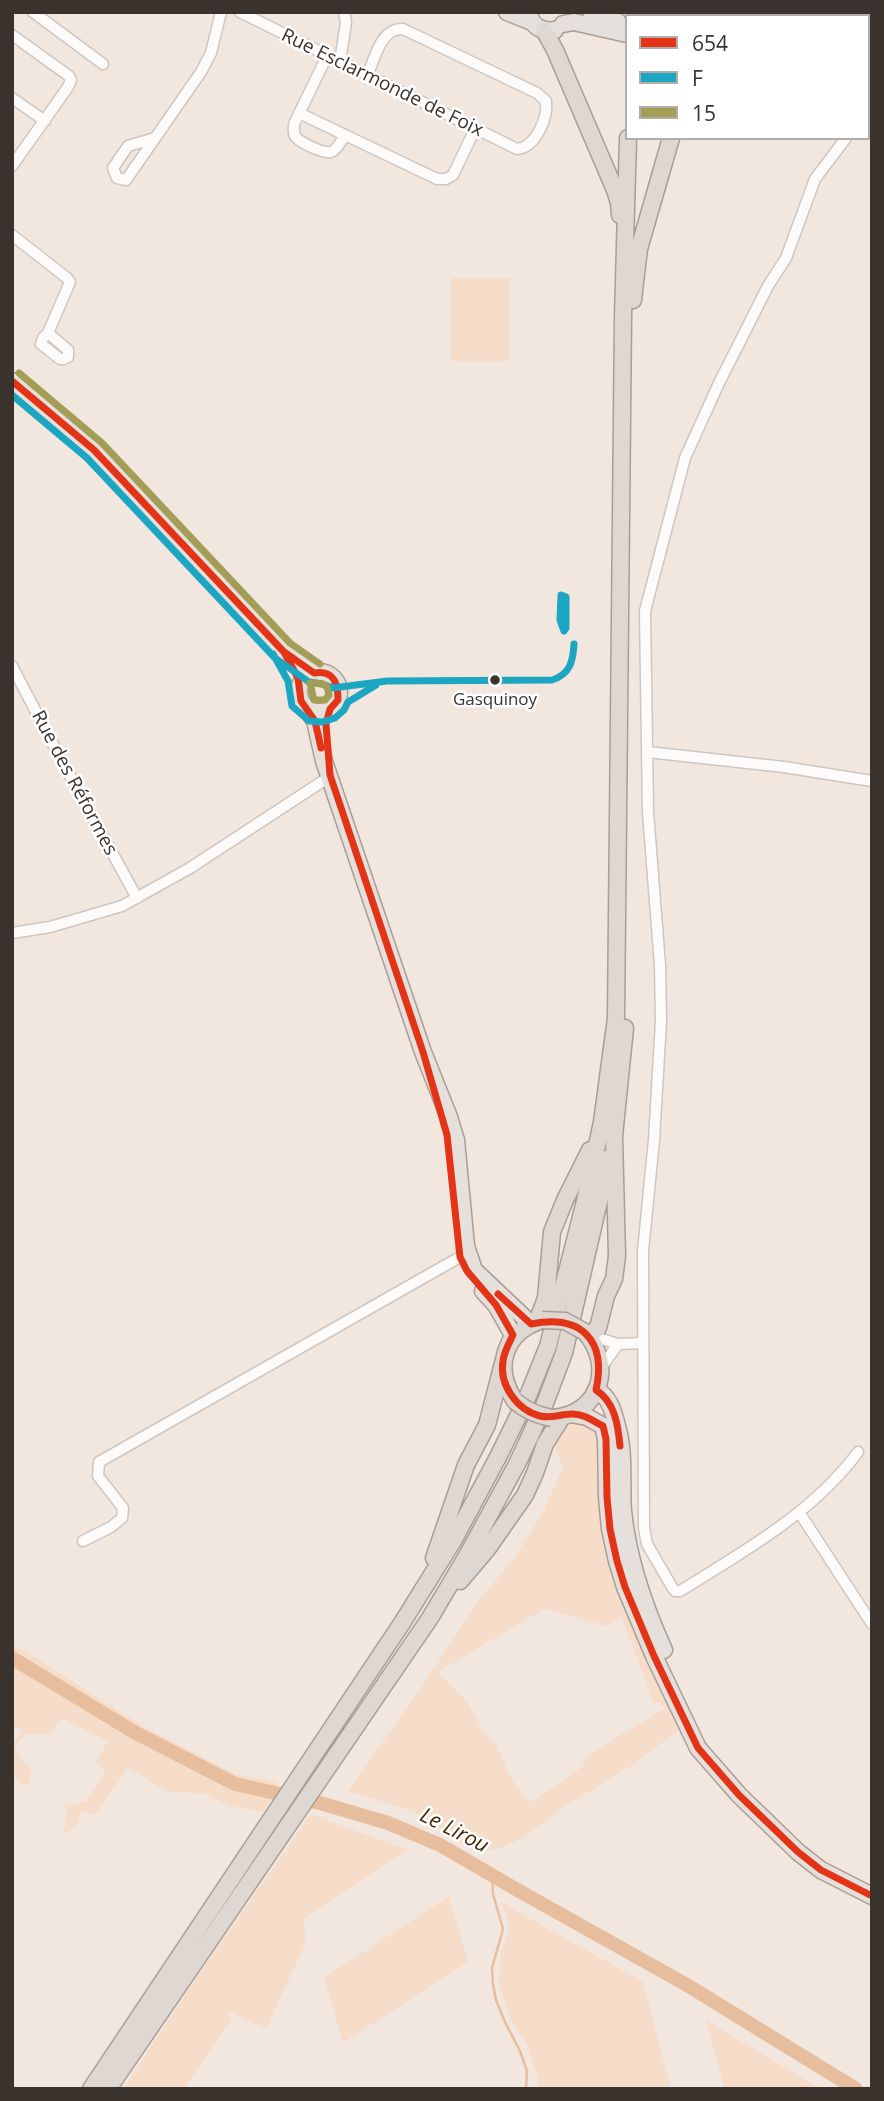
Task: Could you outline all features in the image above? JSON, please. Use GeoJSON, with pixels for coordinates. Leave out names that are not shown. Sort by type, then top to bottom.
{"type":"FeatureCollection","features":[{"type":"Feature","properties":{"kind":"highway"},"geometry":{"type":"LineString","coordinates":[[535,21],[555,50],[619,203],[623,317]]}},
{"type":"Feature","properties":{"kind":"highway"},"geometry":{"type":"LineString","coordinates":[[90,2089],[402,1623],[453,1541],[527,1398],[548,1346],[602,1122],[615,1018],[623,317],[628,140]]}},
{"type":"Feature","properties":{"kind":"highway"},"geometry":{"type":"LineString","coordinates":[[589,1336],[598,1328],[606,1296],[614,1279],[617,1256],[614,1136],[625,1018],[634,140]]}},
{"type":"Feature","properties":{"kind":"highway"},"geometry":{"type":"LineString","coordinates":[[633,300],[639,249],[670,140]]}},
{"type":"Feature","properties":{"kind":"highway"},"geometry":{"type":"LineString","coordinates":[[537,1322],[546,1298],[552,1232],[602,1122]]}},
{"type":"Feature","properties":{"kind":"highway"},"geometry":{"type":"LineString","coordinates":[[108,2089],[429,1618],[468,1554],[510,1475],[544,1406],[564,1353],[614,1136]]}},
{"type":"Feature","properties":{"kind":"highway"},"geometry":{"type":"LineString","coordinates":[[402,1623],[429,1574],[466,1465],[486,1424],[505,1356],[512,1339],[537,1322],[565,1321],[589,1336],[599,1354],[601,1368],[596,1390],[582,1408],[561,1416],[538,1416],[515,1401],[508,1390],[503,1377],[505,1356]]}},
{"type":"Feature","properties":{"kind":"highway"},"geometry":{"type":"LineString","coordinates":[[429,1618],[488,1548],[524,1495],[545,1444],[561,1416]]}},
{"type":"Feature","properties":{"kind":"main road"},"geometry":{"type":"LineString","coordinates":[[507,12],[554,30],[566,18],[574,22],[598,19],[625,24]]}},
{"type":"Feature","properties":{"kind":"main road"},"geometry":{"type":"LineString","coordinates":[[598,19],[625,33]]}},
{"type":"Feature","properties":{"kind":"main road"},"geometry":{"type":"LineString","coordinates":[[12,381],[94,450],[284,651],[314,673],[328,674],[334,678],[338,686],[338,700],[330,709],[326,724],[331,777]]}},
{"type":"Feature","properties":{"kind":"main road"},"geometry":{"type":"LineString","coordinates":[[12,389],[129,486]]}},
{"type":"Feature","properties":{"kind":"main road"},"geometry":{"type":"LineString","coordinates":[[284,651],[295,670],[304,705],[316,721],[324,761],[423,1052],[449,1117],[456,1140],[467,1271],[496,1305],[513,1335],[505,1356]]}},
{"type":"Feature","properties":{"kind":"main road"},"geometry":{"type":"LineString","coordinates":[[300,686],[314,673]]}},
{"type":"Feature","properties":{"kind":"main road"},"geometry":{"type":"LineString","coordinates":[[304,705],[316,712],[330,709]]}},
{"type":"Feature","properties":{"kind":"main road"},"geometry":{"type":"LineString","coordinates":[[465,1257],[474,1270],[537,1322]]}},
{"type":"Feature","properties":{"kind":"main road"},"geometry":{"type":"LineString","coordinates":[[596,1390],[601,1391],[609,1402],[618,1427],[626,1540],[635,1575],[656,1634],[700,1732],[729,1784]]}},
{"type":"Feature","properties":{"kind":"main road"},"geometry":{"type":"LineString","coordinates":[[561,1416],[587,1417],[603,1426],[606,1439],[610,1529],[617,1561],[654,1656],[698,1748],[729,1784],[798,1852],[821,1870],[872,1896]]}},
{"type":"Feature","properties":{"kind":"street"},"geometry":{"type":"LineString","coordinates":[[33,12],[103,64]]}},
{"type":"Feature","properties":{"kind":"street"},"geometry":{"type":"LineString","coordinates":[[155,138],[128,146],[113,168],[117,178],[126,180],[155,138],[206,62],[218,30],[221,12]]}},
{"type":"Feature","properties":{"kind":"street","name":"Rue Esclarmonde de Foix"},"geometry":{"type":"LineString","coordinates":[[240,12],[327,55],[367,76],[475,130],[517,149],[532,143],[547,110],[546,101],[537,93],[403,29],[397,28],[386,35],[367,76]]}},
{"type":"Feature","properties":{"kind":"street"},"geometry":{"type":"LineString","coordinates":[[340,62],[347,15]]}},
{"type":"Feature","properties":{"kind":"street"},"geometry":{"type":"LineString","coordinates":[[12,35],[71,80],[12,166]]}},
{"type":"Feature","properties":{"kind":"street"},"geometry":{"type":"LineString","coordinates":[[327,55],[294,124],[295,136],[323,152],[330,153],[345,135]]}},
{"type":"Feature","properties":{"kind":"street"},"geometry":{"type":"LineString","coordinates":[[12,97],[45,121]]}},
{"type":"Feature","properties":{"kind":"street"},"geometry":{"type":"LineString","coordinates":[[299,113],[437,179],[446,179],[453,175],[475,130]]}},
{"type":"Feature","properties":{"kind":"street"},"geometry":{"type":"LineString","coordinates":[[844,140],[815,179],[786,258],[768,286],[719,383],[685,458],[645,611],[648,812],[660,965],[661,1021],[643,1251],[644,1528],[647,1544],[672,1587],[680,1591],[799,1512],[831,1483],[858,1452]]}},
{"type":"Feature","properties":{"kind":"street"},"geometry":{"type":"LineString","coordinates":[[12,235],[70,282],[48,333]]}},
{"type":"Feature","properties":{"kind":"street","name":"Rue des Réformes"},"geometry":{"type":"LineString","coordinates":[[12,666],[137,898]]}},
{"type":"Feature","properties":{"kind":"street"},"geometry":{"type":"LineString","coordinates":[[648,752],[785,766],[872,781]]}},
{"type":"Feature","properties":{"kind":"street"},"geometry":{"type":"LineString","coordinates":[[12,933],[50,927],[122,906],[190,867],[331,777]]}},
{"type":"Feature","properties":{"kind":"street"},"geometry":{"type":"LineString","coordinates":[[83,1541],[111,1527],[121,1518],[123,1508],[98,1476],[99,1462],[465,1257]]}},
{"type":"Feature","properties":{"kind":"street"},"geometry":{"type":"LineString","coordinates":[[589,1336],[618,1344],[643,1343]]}},
{"type":"Feature","properties":{"kind":"street"},"geometry":{"type":"LineString","coordinates":[[601,1368],[618,1344]]}},
{"type":"Feature","properties":{"kind":"street"},"geometry":{"type":"LineString","coordinates":[[799,1512],[872,1624]]}},
{"type":"Feature","properties":{"kind":"shaded area"},"geometry":{"type":"Polygon","coordinates":[[[451,278],[510,278],[510,361],[451,361],[451,278]]]}},
{"type":"Feature","properties":{"kind":"shaded area"},"geometry":{"type":"Polygon","coordinates":[[[575,1405],[593,1414],[605,1465],[683,1727],[631,1766],[564,1807],[523,1838],[498,1849],[485,1851],[462,1843],[415,1812],[348,1791],[434,1669],[475,1605],[514,1558],[542,1514],[563,1467],[544,1418],[559,1407],[575,1405]],[[544,1609],[438,1672],[467,1702],[489,1740],[496,1744],[515,1784],[532,1802],[583,1766],[586,1756],[665,1708],[658,1702],[654,1703],[622,1618],[606,1626],[544,1609]]]}},
{"type":"Feature","properties":{"kind":"shaded area"},"geometry":{"type":"Polygon","coordinates":[[[12,1643],[141,1725],[237,1775],[279,1782],[274,1791],[234,1781],[135,1729],[12,1654],[12,1643]]]}},
{"type":"Feature","properties":{"kind":"shaded area"},"geometry":{"type":"Polygon","coordinates":[[[12,1664],[174,1758],[236,1787],[272,1797],[263,1812],[229,1806],[206,1794],[166,1791],[128,1768],[96,1814],[80,1814],[79,1823],[67,1833],[62,1833],[68,1813],[64,1803],[86,1801],[106,1772],[95,1763],[108,1741],[62,1718],[50,1734],[26,1734],[15,1747],[20,1758],[32,1769],[29,1784],[21,1785],[12,1774],[12,1745],[22,1730],[16,1726],[12,1730],[12,1664]]]}},
{"type":"Feature","properties":{"kind":"shaded area"},"geometry":{"type":"Polygon","coordinates":[[[311,1814],[408,1850],[304,1919],[306,1943],[266,2029],[225,2010],[232,2018],[184,2089],[123,2089],[194,1981],[311,1814]]]}},
{"type":"Feature","properties":{"kind":"shaded area"},"geometry":{"type":"Polygon","coordinates":[[[449,1896],[468,1962],[343,2043],[324,1978],[449,1896]]]}},
{"type":"Feature","properties":{"kind":"shaded area"},"geometry":{"type":"Polygon","coordinates":[[[499,1901],[643,1982],[671,2089],[535,2089],[539,2083],[527,2045],[511,2022],[499,1984],[500,1955],[509,1930],[506,1914],[499,1901]]]}},
{"type":"Feature","properties":{"kind":"shaded area"},"geometry":{"type":"Polygon","coordinates":[[[706,2020],[821,2089],[721,2089],[724,2087],[706,2020]]]}},
{"type":"Feature","properties":{"kind":"waterway","name":"Le Lirou"},"geometry":{"type":"LineString","coordinates":[[12,1658],[134,1732],[235,1784],[320,1803],[388,1823],[440,1845],[687,1985],[856,2089]]}},
{"type":"Feature","properties":{"kind":"waterway"},"geometry":{"type":"LineString","coordinates":[[492,1875],[493,1894],[503,1929],[492,1968],[493,1984],[496,2000],[527,2071],[526,2089]]}},
{"type":"Feature","properties":{"kind":"transit line","name":"15"},"geometry":{"type":"LineString","coordinates":[[19,373],[102,443],[290,643],[320,664]]}},
{"type":"Feature","properties":{"kind":"transit line","name":"654"},"geometry":{"type":"LineString","coordinates":[[12,381],[94,450],[283,651],[314,673],[326,674],[334,679],[338,700],[330,709],[326,724],[330,775],[423,1052],[447,1135],[460,1257],[467,1271],[496,1305],[513,1335],[503,1361],[502,1370],[507,1387],[517,1402],[532,1413],[548,1417],[576,1414],[603,1426],[606,1439],[610,1529],[617,1561],[654,1656],[698,1748],[739,1795],[798,1852],[821,1870],[872,1896]]}},
{"type":"Feature","properties":{"kind":"transit line","name":"F"},"geometry":{"type":"LineString","coordinates":[[12,395],[87,458],[275,658],[309,682],[333,688],[387,681],[552,680],[567,671],[574,644]]}},
{"type":"Feature","properties":{"kind":"transit line","name":"F"},"geometry":{"type":"LineString","coordinates":[[561,595],[566,597],[564,631],[560,620],[561,595]]}},
{"type":"Feature","properties":{"kind":"transit line","name":"654"},"geometry":{"type":"LineString","coordinates":[[284,652],[298,678],[301,701],[315,721],[321,748]]}},
{"type":"Feature","properties":{"kind":"transit line","name":"F"},"geometry":{"type":"LineString","coordinates":[[273,654],[288,681],[292,706],[309,721],[322,722],[335,718],[348,702],[376,685]]}},
{"type":"Feature","properties":{"kind":"transit line","name":"15"},"geometry":{"type":"LineString","coordinates":[[310,683],[314,700],[325,700],[329,695],[327,687],[314,683]]}},
{"type":"Feature","properties":{"kind":"transit line","name":"654"},"geometry":{"type":"LineString","coordinates":[[498,1294],[531,1324],[564,1323],[586,1334],[598,1357],[596,1390],[611,1407],[617,1422],[620,1446]]}},
{"type":"Feature","properties":{"kind":"place","name":"Gasquinoy"},"geometry":{"type":"Point","coordinates":[495,680]}}]}
